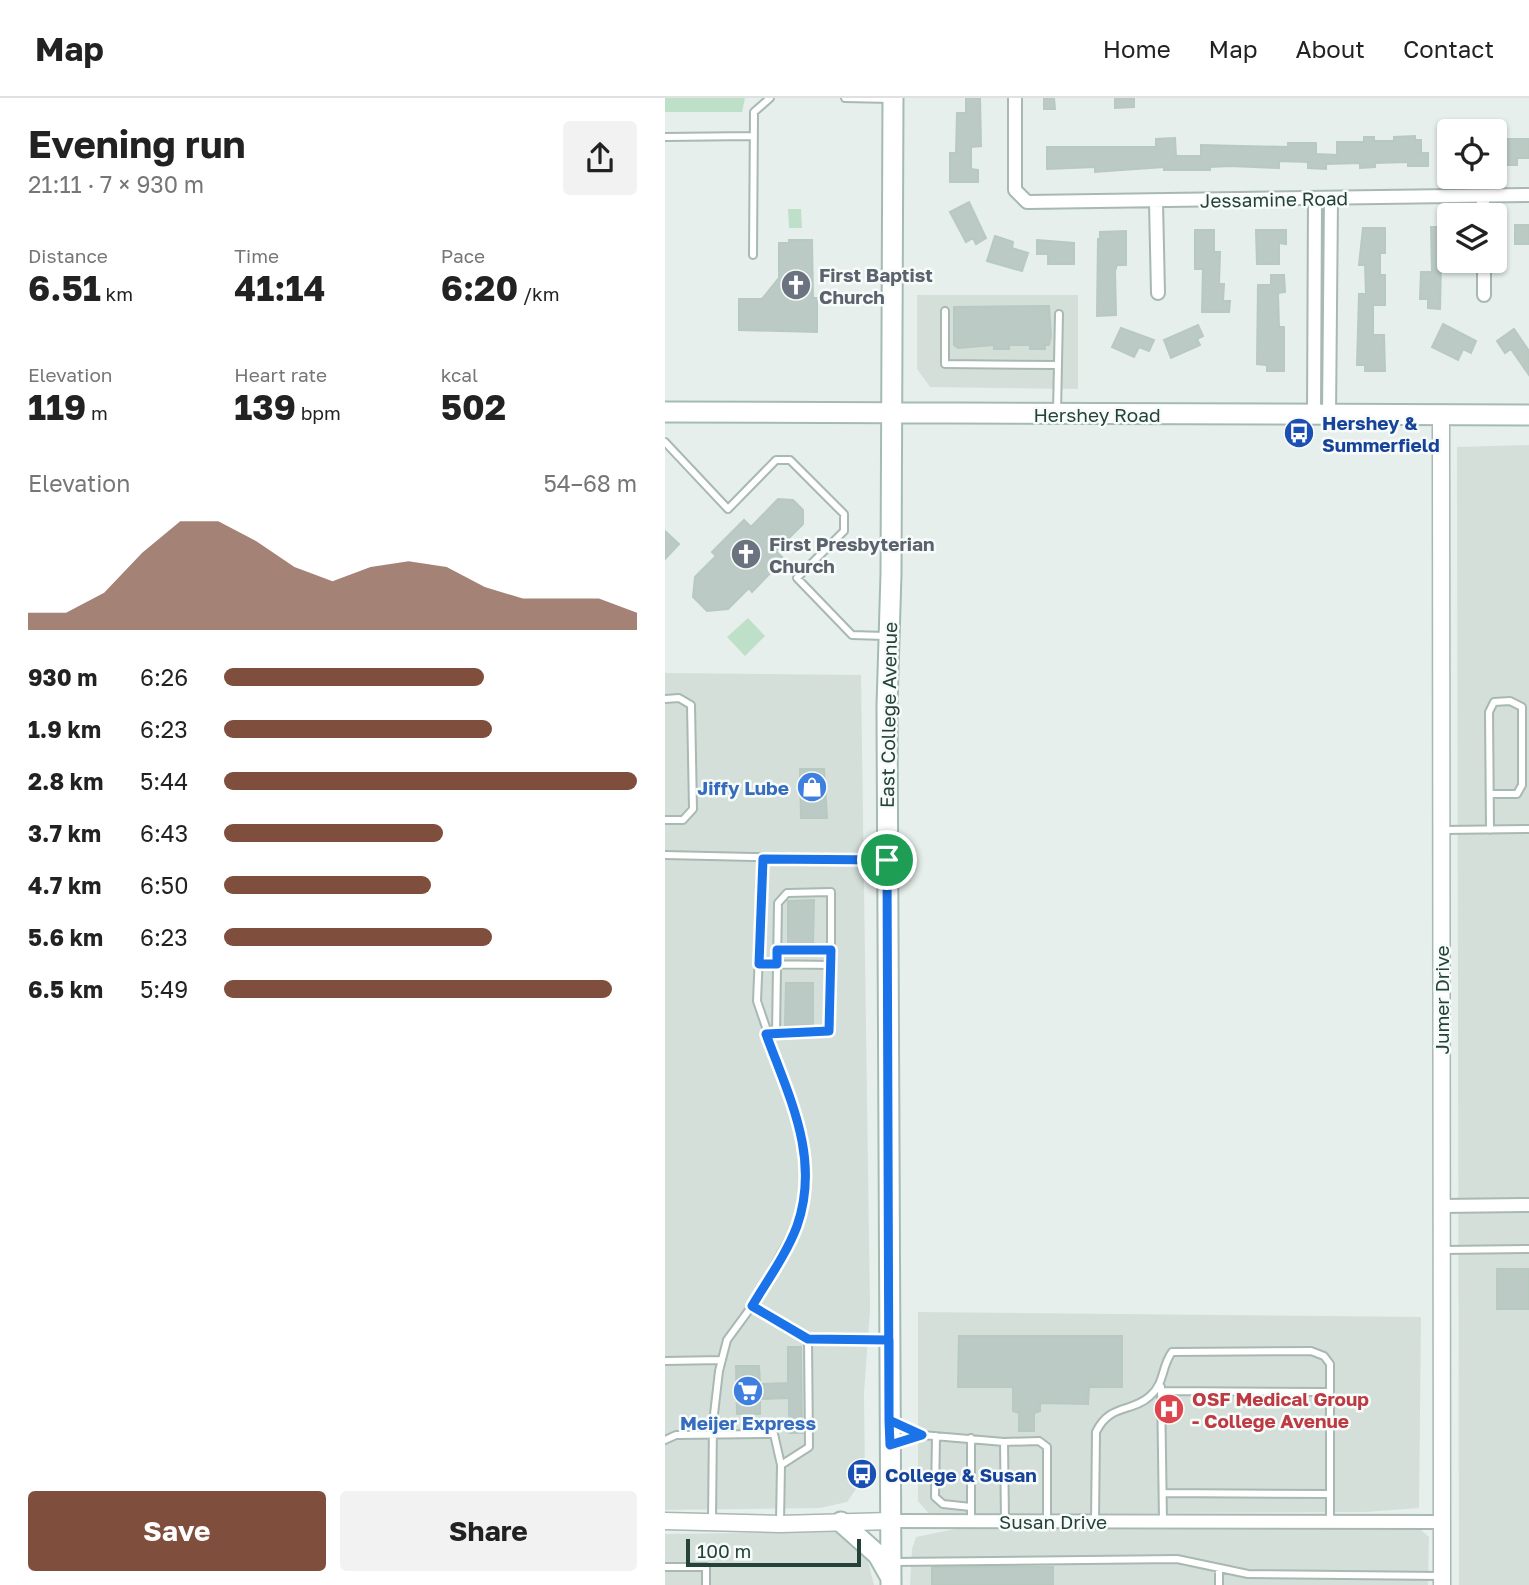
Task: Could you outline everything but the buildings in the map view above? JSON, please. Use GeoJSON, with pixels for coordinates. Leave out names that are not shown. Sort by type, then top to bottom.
{"type":"FeatureCollection","features":[{"type":"Feature","properties":{"kind":"main road","name":"East College Avenue"},"geometry":{"type":"LineString","coordinates":[[891,1576],[887,860],[893,98]]}},
{"type":"Feature","properties":{"kind":"main road","name":"Hershey Road"},"geometry":{"type":"LineString","coordinates":[[665,412],[1529,415]]}},
{"type":"Feature","properties":{"kind":"main road"},"geometry":{"type":"LineString","coordinates":[[841,1522],[878,1555],[891,1576]]}},
{"type":"Feature","properties":{"kind":"street","name":"Jessamine Road"},"geometry":{"type":"LineString","coordinates":[[1014,98],[1014,179],[1020,198],[1036,204],[1529,195]]}},
{"type":"Feature","properties":{"kind":"street"},"geometry":{"type":"LineString","coordinates":[[1483,196],[1483,203]]}},
{"type":"Feature","properties":{"kind":"street"},"geometry":{"type":"LineString","coordinates":[[1315,198],[1315,322],[1322,415]]}},
{"type":"Feature","properties":{"kind":"street"},"geometry":{"type":"LineString","coordinates":[[1322,415],[1330,322],[1331,198]]}},
{"type":"Feature","properties":{"kind":"street"},"geometry":{"type":"LineString","coordinates":[[1156,202],[1158,293]]}},
{"type":"Feature","properties":{"kind":"street"},"geometry":{"type":"LineString","coordinates":[[1484,273],[1485,295]]}},
{"type":"Feature","properties":{"kind":"street"},"geometry":{"type":"LineString","coordinates":[[1315,322],[1330,322]]}},
{"type":"Feature","properties":{"kind":"street","name":"Jumer Drive"},"geometry":{"type":"LineString","coordinates":[[1441,416],[1442,1581]]}},
{"type":"Feature","properties":{"kind":"street"},"geometry":{"type":"LineString","coordinates":[[1441,1206],[1529,1205]]}},
{"type":"Feature","properties":{"kind":"street","name":"Susan Drive"},"geometry":{"type":"LineString","coordinates":[[665,1521],[712,1520],[780,1524],[891,1521],[1440,1522]]}},
{"type":"Feature","properties":{"kind":"lane"},"geometry":{"type":"LineString","coordinates":[[753,255],[754,112],[770,98]]}},
{"type":"Feature","properties":{"kind":"lane"},"geometry":{"type":"LineString","coordinates":[[845,98],[893,98]]}},
{"type":"Feature","properties":{"kind":"lane"},"geometry":{"type":"LineString","coordinates":[[665,137],[754,136]]}},
{"type":"Feature","properties":{"kind":"lane"},"geometry":{"type":"LineString","coordinates":[[944,311],[945,364],[1058,365]]}},
{"type":"Feature","properties":{"kind":"lane"},"geometry":{"type":"LineString","coordinates":[[1057,413],[1059,314]]}},
{"type":"Feature","properties":{"kind":"lane"},"geometry":{"type":"LineString","coordinates":[[665,442],[728,509],[776,460],[790,460],[844,514],[844,531],[797,578],[852,635],[889,636]]}},
{"type":"Feature","properties":{"kind":"lane"},"geometry":{"type":"LineString","coordinates":[[665,699],[680,698],[691,705],[693,809],[683,820],[665,820]]}},
{"type":"Feature","properties":{"kind":"lane"},"geometry":{"type":"LineString","coordinates":[[1490,794],[1517,794],[1522,785],[1523,707],[1510,701],[1494,702],[1489,712],[1490,830]]}},
{"type":"Feature","properties":{"kind":"lane"},"geometry":{"type":"LineString","coordinates":[[1441,830],[1529,830]]}},
{"type":"Feature","properties":{"kind":"lane"},"geometry":{"type":"LineString","coordinates":[[665,855],[887,860]]}},
{"type":"Feature","properties":{"kind":"lane"},"geometry":{"type":"LineString","coordinates":[[712,1520],[712,1435],[727,1340],[752,1306],[796,1227],[805,1193],[803,1136],[766,1034],[757,1001],[763,859]]}},
{"type":"Feature","properties":{"kind":"lane"},"geometry":{"type":"LineString","coordinates":[[766,1034],[776,1034],[829,1031],[831,892],[787,892],[778,903],[776,1034]]}},
{"type":"Feature","properties":{"kind":"lane"},"geometry":{"type":"LineString","coordinates":[[777,950],[831,950]]}},
{"type":"Feature","properties":{"kind":"lane"},"geometry":{"type":"LineString","coordinates":[[759,964],[831,965]]}},
{"type":"Feature","properties":{"kind":"lane"},"geometry":{"type":"LineString","coordinates":[[1440,1250],[1529,1250]]}},
{"type":"Feature","properties":{"kind":"lane"},"geometry":{"type":"LineString","coordinates":[[752,1306],[808,1339],[889,1340]]}},
{"type":"Feature","properties":{"kind":"lane"},"geometry":{"type":"LineString","coordinates":[[781,1465],[809,1447],[808,1339]]}},
{"type":"Feature","properties":{"kind":"lane"},"geometry":{"type":"LineString","coordinates":[[1163,1521],[1162,1388],[1165,1362],[1172,1352],[1311,1351],[1324,1356],[1330,1364],[1330,1522]]}},
{"type":"Feature","properties":{"kind":"lane"},"geometry":{"type":"LineString","coordinates":[[665,1361],[722,1360]]}},
{"type":"Feature","properties":{"kind":"lane"},"geometry":{"type":"LineString","coordinates":[[1095,1521],[1095,1432],[1101,1420],[1119,1408],[1147,1399],[1162,1388],[1330,1392]]}},
{"type":"Feature","properties":{"kind":"lane"},"geometry":{"type":"LineString","coordinates":[[889,1420],[922,1435],[1004,1442],[1039,1441],[1047,1447],[1047,1521]]}},
{"type":"Feature","properties":{"kind":"lane"},"geometry":{"type":"LineString","coordinates":[[665,1440],[676,1435],[774,1434],[781,1465],[780,1524]]}},
{"type":"Feature","properties":{"kind":"lane"},"geometry":{"type":"LineString","coordinates":[[890,1445],[922,1435]]}},
{"type":"Feature","properties":{"kind":"lane"},"geometry":{"type":"LineString","coordinates":[[936,1436],[935,1497],[943,1504],[971,1507]]}},
{"type":"Feature","properties":{"kind":"lane"},"geometry":{"type":"LineString","coordinates":[[971,1438],[971,1521]]}},
{"type":"Feature","properties":{"kind":"lane"},"geometry":{"type":"LineString","coordinates":[[1004,1442],[1006,1521]]}},
{"type":"Feature","properties":{"kind":"lane"},"geometry":{"type":"LineString","coordinates":[[1163,1493],[1330,1494]]}},
{"type":"Feature","properties":{"kind":"lane"},"geometry":{"type":"LineString","coordinates":[[891,1576],[1177,1559],[1248,1574],[1394,1576],[1442,1581]]}},
{"type":"Feature","properties":{"kind":"lane"},"geometry":{"type":"LineString","coordinates":[[665,1567],[706,1567],[706,1585]]}},
{"type":"Feature","properties":{"kind":"lane"},"geometry":{"type":"LineString","coordinates":[[1219,1568],[1219,1585]]}},
{"type":"Feature","properties":{"kind":"lane"},"geometry":{"type":"LineString","coordinates":[[1394,1576],[1394,1585]]}},
{"type":"Feature","properties":{"kind":"shaded area"},"geometry":{"type":"Polygon","coordinates":[[[917,295],[1078,295],[1078,389],[930,387],[917,369],[917,295]]]}},
{"type":"Feature","properties":{"kind":"shaded area"},"geometry":{"type":"Polygon","coordinates":[[[1529,445],[1529,1585],[1459,1585],[1457,447],[1529,445]]]}},
{"type":"Feature","properties":{"kind":"shaded area"},"geometry":{"type":"Polygon","coordinates":[[[665,673],[861,675],[870,1310],[864,1393],[865,1476],[847,1502],[820,1508],[665,1510],[665,673]]]}},
{"type":"Feature","properties":{"kind":"shaded area","name":"OSF Medical Group - College Avenue"},"geometry":{"type":"Polygon","coordinates":[[[918,1312],[1421,1317],[1419,1508],[1365,1512],[929,1514],[918,1501],[918,1312]]]}},
{"type":"Feature","properties":{"kind":"shaded area"},"geometry":{"type":"Polygon","coordinates":[[[955,1529],[1421,1530],[1429,1537],[1428,1585],[910,1585],[912,1549],[916,1537],[955,1529]]]}},
{"type":"Feature","properties":{"kind":"shaded area"},"geometry":{"type":"Polygon","coordinates":[[[840,1532],[865,1549],[874,1585],[665,1585],[665,1534],[840,1532]]]}},
{"type":"Feature","properties":{"kind":"green space"},"geometry":{"type":"Polygon","coordinates":[[[665,98],[745,98],[742,112],[665,112],[665,98]]]}},
{"type":"Feature","properties":{"kind":"green space"},"geometry":{"type":"Polygon","coordinates":[[[788,209],[801,209],[802,228],[789,228],[788,209]]]}},
{"type":"Feature","properties":{"kind":"green space"},"geometry":{"type":"Polygon","coordinates":[[[748,618],[765,636],[745,656],[727,637],[748,618]]]}},
{"type":"Feature","properties":{"kind":"place","name":"First Baptist Church"},"geometry":{"type":"Point","coordinates":[796,285]}},
{"type":"Feature","properties":{"kind":"place","name":"Hershey & Summerfield"},"geometry":{"type":"Point","coordinates":[1299,433]}},
{"type":"Feature","properties":{"kind":"place","name":"First Presbyterian Church"},"geometry":{"type":"Point","coordinates":[746,554]}},
{"type":"Feature","properties":{"kind":"place","name":"Jiffy Lube"},"geometry":{"type":"Point","coordinates":[812,787]}},
{"type":"Feature","properties":{"kind":"place","name":"Meijer Express"},"geometry":{"type":"Point","coordinates":[748,1391]}},
{"type":"Feature","properties":{"kind":"place","name":"OSF Medical Group - College Avenue"},"geometry":{"type":"Point","coordinates":[1169,1409]}},
{"type":"Feature","properties":{"kind":"place","name":"College & Susan"},"geometry":{"type":"Point","coordinates":[862,1474]}},
{"type":"Feature","properties":{"kind":"route"},"geometry":{"type":"LineString","coordinates":[[887,860],[763,859],[759,964],[777,964],[777,950],[831,950],[831,965],[829,1031],[824,1034],[766,1034],[803,1136],[805,1193],[796,1227],[752,1306],[808,1339],[889,1340],[889,1420],[922,1435],[890,1445],[889,1420],[888,1098],[887,860]]}}]}
